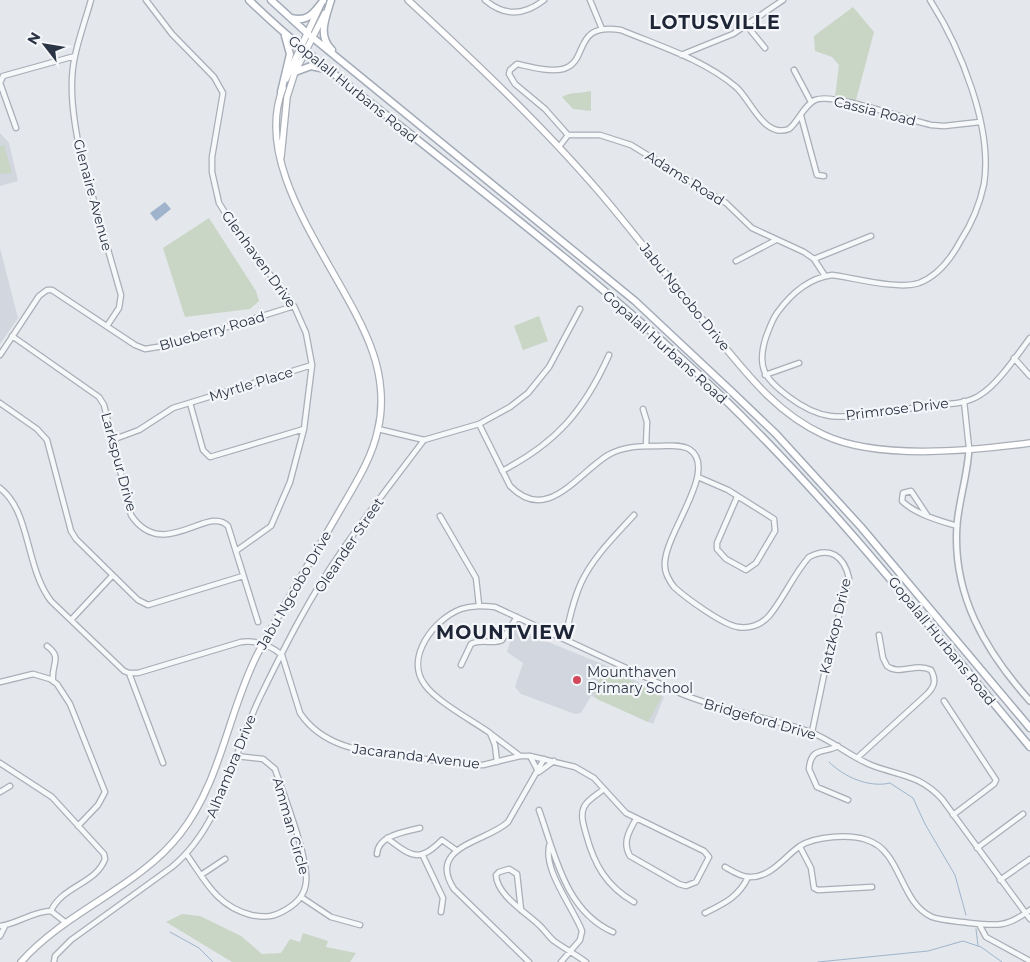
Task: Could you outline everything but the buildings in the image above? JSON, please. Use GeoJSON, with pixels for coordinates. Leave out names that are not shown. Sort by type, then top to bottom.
{"type":"FeatureCollection","features":[{"type":"Feature","properties":{"kind":"main road","name":"Gopalall Hurbans Road"},"geometry":{"type":"LineString","coordinates":[[249,0],[328,70],[625,308],[729,405],[766,441],[860,541],[1030,747]]}},
{"type":"Feature","properties":{"kind":"main road","name":"Gopalall Hurbans Road"},"geometry":{"type":"LineString","coordinates":[[271,0],[310,36],[635,301],[757,416],[867,534],[1030,728]]}},
{"type":"Feature","properties":{"kind":"main road"},"geometry":{"type":"LineString","coordinates":[[331,0],[323,33],[328,46],[352,69]]}},
{"type":"Feature","properties":{"kind":"main road","name":"Jabu Ngcobo Drive"},"geometry":{"type":"LineString","coordinates":[[21,962],[65,922],[162,854],[193,816],[204,797],[241,691],[263,644],[356,481],[378,429],[380,392],[373,352],[289,187],[281,157],[277,150],[275,130],[281,92],[331,0]]}},
{"type":"Feature","properties":{"kind":"main road","name":"Jabu Ngcobo Drive"},"geometry":{"type":"LineString","coordinates":[[408,0],[559,147],[602,196],[750,378],[784,412],[826,436],[852,445],[881,450],[969,448],[1030,443]]}},
{"type":"Feature","properties":{"kind":"main road"},"geometry":{"type":"LineString","coordinates":[[290,17],[300,20],[308,18],[323,1]]}},
{"type":"Feature","properties":{"kind":"main road","name":"Jabu Ngcobo Drive"},"geometry":{"type":"LineString","coordinates":[[310,36],[323,1]]}},
{"type":"Feature","properties":{"kind":"main road"},"geometry":{"type":"LineString","coordinates":[[281,92],[290,54],[282,31]]}},
{"type":"Feature","properties":{"kind":"main road","name":"Jabu Ngcobo Drive"},"geometry":{"type":"LineString","coordinates":[[281,157],[284,113],[303,49]]}},
{"type":"Feature","properties":{"kind":"main road"},"geometry":{"type":"LineString","coordinates":[[295,72],[311,66],[328,70]]}},
{"type":"Feature","properties":{"kind":"street","name":"Glenaire Avenue"},"geometry":{"type":"LineString","coordinates":[[91,0],[75,56],[73,85],[76,132],[80,152],[121,295],[119,308],[107,326]]}},
{"type":"Feature","properties":{"kind":"street","name":"Glenhaven Drive"},"geometry":{"type":"LineString","coordinates":[[146,0],[172,34],[214,78],[223,93],[212,157],[212,172],[219,203],[234,228],[294,306],[306,334],[312,365],[304,429],[290,482],[271,526],[236,551]]}},
{"type":"Feature","properties":{"kind":"street"},"geometry":{"type":"LineString","coordinates":[[485,0],[507,12],[517,13],[531,9],[544,0]]}},
{"type":"Feature","properties":{"kind":"street"},"geometry":{"type":"LineString","coordinates":[[590,0],[602,29]]}},
{"type":"Feature","properties":{"kind":"street"},"geometry":{"type":"LineString","coordinates":[[681,55],[717,42],[748,26],[783,0]]}},
{"type":"Feature","properties":{"kind":"street"},"geometry":{"type":"LineString","coordinates":[[799,363],[765,374],[761,363],[762,350],[774,319],[790,298],[801,288],[825,276],[913,284],[927,279],[942,267],[966,233],[980,197],[985,168],[980,122],[974,97],[955,43],[930,0]]}},
{"type":"Feature","properties":{"kind":"street"},"geometry":{"type":"LineString","coordinates":[[748,26],[766,48]]}},
{"type":"Feature","properties":{"kind":"street"},"geometry":{"type":"LineString","coordinates":[[559,147],[568,135],[545,109],[515,84],[510,70],[517,64],[548,70],[569,66],[577,57],[586,37],[602,29],[621,30],[681,55],[720,75],[737,88],[766,124],[780,131],[789,129],[811,102],[794,70]]}},
{"type":"Feature","properties":{"kind":"street"},"geometry":{"type":"LineString","coordinates":[[16,128],[0,83],[3,76],[75,56]]}},
{"type":"Feature","properties":{"kind":"street","name":"Cassia Road"},"geometry":{"type":"LineString","coordinates":[[811,102],[820,99],[842,101],[938,126],[980,122]]}},
{"type":"Feature","properties":{"kind":"street"},"geometry":{"type":"LineString","coordinates":[[801,116],[817,175],[824,176]]}},
{"type":"Feature","properties":{"kind":"street","name":"Adams Road"},"geometry":{"type":"LineString","coordinates":[[568,135],[600,135],[631,145],[726,203],[752,228],[804,252],[814,259],[825,276]]}},
{"type":"Feature","properties":{"kind":"street"},"geometry":{"type":"LineString","coordinates":[[814,259],[871,236]]}},
{"type":"Feature","properties":{"kind":"street"},"geometry":{"type":"LineString","coordinates":[[736,261],[776,240]]}},
{"type":"Feature","properties":{"kind":"street","name":"Blueberry Road"},"geometry":{"type":"LineString","coordinates":[[0,355],[39,296],[47,290],[52,290],[135,345],[145,349],[157,348],[294,306]]}},
{"type":"Feature","properties":{"kind":"street"},"geometry":{"type":"LineString","coordinates":[[378,429],[424,440],[479,424],[510,407],[528,393],[549,367],[580,309]]}},
{"type":"Feature","properties":{"kind":"street","name":"Larkspur Drive"},"geometry":{"type":"LineString","coordinates":[[12,336],[99,397],[104,405],[131,515],[138,525],[152,533],[162,535],[220,520],[228,526],[258,622]]}},
{"type":"Feature","properties":{"kind":"street","name":"Primrose Drive"},"geometry":{"type":"LineString","coordinates":[[765,374],[777,388],[799,405],[830,416],[964,401],[982,395],[1030,338]]}},
{"type":"Feature","properties":{"kind":"street"},"geometry":{"type":"LineString","coordinates":[[502,471],[538,450],[572,419],[593,389],[609,355]]}},
{"type":"Feature","properties":{"kind":"street"},"geometry":{"type":"LineString","coordinates":[[1014,358],[1030,376]]}},
{"type":"Feature","properties":{"kind":"street","name":"Myrtle Place"},"geometry":{"type":"LineString","coordinates":[[112,440],[139,430],[165,412],[312,365]]}},
{"type":"Feature","properties":{"kind":"street","name":"Primrose Drive"},"geometry":{"type":"LineString","coordinates":[[964,401],[969,448]]}},
{"type":"Feature","properties":{"kind":"street"},"geometry":{"type":"LineString","coordinates":[[0,403],[38,429],[47,440],[71,531],[76,539],[138,600],[148,605],[243,576]]}},
{"type":"Feature","properties":{"kind":"street"},"geometry":{"type":"LineString","coordinates":[[190,403],[203,450],[210,457],[304,429]]}},
{"type":"Feature","properties":{"kind":"street"},"geometry":{"type":"LineString","coordinates":[[642,409],[647,422],[646,446]]}},
{"type":"Feature","properties":{"kind":"street"},"geometry":{"type":"LineString","coordinates":[[479,424],[510,486],[527,499],[542,500],[556,496],[609,455],[622,449],[646,446],[686,447],[696,455],[699,461],[698,476],[728,490],[768,514],[776,526],[756,563],[746,570],[726,559],[717,549],[717,543],[737,497]]}},
{"type":"Feature","properties":{"kind":"street","name":"Oleander Street"},"geometry":{"type":"LineString","coordinates":[[282,654],[340,552],[424,440]]}},
{"type":"Feature","properties":{"kind":"street"},"geometry":{"type":"LineString","coordinates":[[969,448],[957,526],[960,575],[979,630],[1004,672],[1030,701]]}},
{"type":"Feature","properties":{"kind":"street","name":"Katzkop Drive"},"geometry":{"type":"LineString","coordinates":[[698,476],[668,547],[665,568],[674,586],[726,624],[748,627],[765,620],[808,557],[816,553],[835,555],[846,566],[848,583],[828,656],[812,732]]}},
{"type":"Feature","properties":{"kind":"street"},"geometry":{"type":"LineString","coordinates":[[0,488],[18,511],[36,577],[43,591],[118,666],[129,674],[163,762]]}},
{"type":"Feature","properties":{"kind":"street"},"geometry":{"type":"LineString","coordinates":[[927,515],[914,493],[911,491],[902,493],[902,501],[905,505],[927,515],[957,526]]}},
{"type":"Feature","properties":{"kind":"street"},"geometry":{"type":"LineString","coordinates":[[565,639],[573,604],[582,581],[596,557],[634,515]]}},
{"type":"Feature","properties":{"kind":"street"},"geometry":{"type":"LineString","coordinates":[[440,516],[476,578],[479,605]]}},
{"type":"Feature","properties":{"kind":"street"},"geometry":{"type":"LineString","coordinates":[[71,620],[112,576]]}},
{"type":"Feature","properties":{"kind":"street","name":"Bridgeford Drive"},"geometry":{"type":"LineString","coordinates":[[520,756],[425,686],[418,668],[418,658],[422,648],[442,620],[460,609],[479,605],[495,607],[704,703],[812,732],[857,758],[875,766],[914,777],[933,790],[1030,919]]}},
{"type":"Feature","properties":{"kind":"street"},"geometry":{"type":"LineString","coordinates":[[461,665],[471,644],[482,640],[497,642],[502,640],[516,617]]}},
{"type":"Feature","properties":{"kind":"street"},"geometry":{"type":"LineString","coordinates":[[857,758],[926,696],[933,689],[935,682],[931,670],[924,667],[917,666],[897,671],[886,666],[879,635]]}},
{"type":"Feature","properties":{"kind":"street"},"geometry":{"type":"LineString","coordinates":[[129,674],[240,642],[250,641],[263,644],[282,654]]}},
{"type":"Feature","properties":{"kind":"street"},"geometry":{"type":"LineString","coordinates":[[47,646],[56,653],[57,657],[53,665],[53,681]]}},
{"type":"Feature","properties":{"kind":"street","name":"Alhambra Drive"},"geometry":{"type":"LineString","coordinates":[[54,962],[55,956],[71,940],[135,896],[187,854],[212,814],[262,692],[282,654]]}},
{"type":"Feature","properties":{"kind":"street","name":"Jacaranda Avenue"},"geometry":{"type":"LineString","coordinates":[[282,654],[300,713],[312,728],[339,745],[367,752],[471,765],[497,762],[520,756],[530,756],[554,761],[588,773],[617,805],[636,819],[704,851],[709,857],[705,868],[696,882],[686,886],[679,884],[630,856],[626,850],[626,843],[636,819]]}},
{"type":"Feature","properties":{"kind":"street"},"geometry":{"type":"LineString","coordinates":[[0,682],[32,674],[53,681],[64,692],[105,792],[98,805],[78,826]]}},
{"type":"Feature","properties":{"kind":"street"},"geometry":{"type":"LineString","coordinates":[[944,701],[996,780],[994,784],[953,815]]}},
{"type":"Feature","properties":{"kind":"street"},"geometry":{"type":"LineString","coordinates":[[490,733],[495,745],[497,762]]}},
{"type":"Feature","properties":{"kind":"street"},"geometry":{"type":"LineString","coordinates":[[838,746],[817,752],[812,757],[809,769],[817,787],[848,800]]}},
{"type":"Feature","properties":{"kind":"street","name":"Amman Circle"},"geometry":{"type":"LineString","coordinates":[[236,756],[263,759],[275,769],[306,871],[306,883],[301,897]]}},
{"type":"Feature","properties":{"kind":"street"},"geometry":{"type":"LineString","coordinates":[[530,756],[537,772]]}},
{"type":"Feature","properties":{"kind":"street"},"geometry":{"type":"LineString","coordinates":[[529,962],[454,889],[449,881],[447,867],[456,850],[501,829],[508,822],[544,759]]}},
{"type":"Feature","properties":{"kind":"street"},"geometry":{"type":"LineString","coordinates":[[537,772],[554,761]]}},
{"type":"Feature","properties":{"kind":"street"},"geometry":{"type":"LineString","coordinates":[[0,763],[52,797],[97,846],[105,859],[98,871],[59,898],[51,911]]}},
{"type":"Feature","properties":{"kind":"street"},"geometry":{"type":"LineString","coordinates":[[0,792],[10,786]]}},
{"type":"Feature","properties":{"kind":"street"},"geometry":{"type":"LineString","coordinates":[[604,789],[584,808],[583,820],[588,840],[599,870],[621,894],[634,902]]}},
{"type":"Feature","properties":{"kind":"street"},"geometry":{"type":"LineString","coordinates":[[538,810],[574,898],[590,918],[613,932]]}},
{"type":"Feature","properties":{"kind":"street"},"geometry":{"type":"LineString","coordinates":[[977,848],[1023,814]]}},
{"type":"Feature","properties":{"kind":"street"},"geometry":{"type":"LineString","coordinates":[[377,854],[379,843],[387,838],[420,828]]}},
{"type":"Feature","properties":{"kind":"street"},"geometry":{"type":"LineString","coordinates":[[725,867],[748,877],[765,874],[800,846],[811,841],[853,837],[866,839],[881,848],[888,856],[912,898],[933,917],[979,924],[1005,925],[1030,910]]}},
{"type":"Feature","properties":{"kind":"street"},"geometry":{"type":"LineString","coordinates":[[387,838],[409,852],[423,856],[443,898],[441,912]]}},
{"type":"Feature","properties":{"kind":"street"},"geometry":{"type":"LineString","coordinates":[[423,856],[442,840],[456,850]]}},
{"type":"Feature","properties":{"kind":"street"},"geometry":{"type":"LineString","coordinates":[[551,842],[548,853],[550,866],[582,931],[580,940],[561,962]]}},
{"type":"Feature","properties":{"kind":"street"},"geometry":{"type":"LineString","coordinates":[[800,846],[811,868],[814,888],[818,890],[872,886]]}},
{"type":"Feature","properties":{"kind":"street"},"geometry":{"type":"LineString","coordinates":[[187,854],[222,902],[242,912],[257,916],[274,917],[293,905],[301,897],[331,917],[360,925]]}},
{"type":"Feature","properties":{"kind":"street"},"geometry":{"type":"LineString","coordinates":[[201,875],[224,859]]}},
{"type":"Feature","properties":{"kind":"street"},"geometry":{"type":"LineString","coordinates":[[1000,880],[1030,859]]}},
{"type":"Feature","properties":{"kind":"street"},"geometry":{"type":"LineString","coordinates":[[521,910],[517,874],[510,869],[499,872],[496,875],[496,880],[521,910],[539,925],[552,940],[586,962]]}},
{"type":"Feature","properties":{"kind":"street"},"geometry":{"type":"LineString","coordinates":[[705,913],[742,890],[748,877]]}},
{"type":"Feature","properties":{"kind":"street"},"geometry":{"type":"LineString","coordinates":[[0,936],[2,926],[34,914],[51,911],[65,922]]}},
{"type":"Feature","properties":{"kind":"street"},"geometry":{"type":"LineString","coordinates":[[979,924],[986,937],[1030,961]]}},
{"type":"Feature","properties":{"kind":"shaded area"},"geometry":{"type":"Polygon","coordinates":[[[0,133],[9,143],[18,181],[0,186],[0,133]]]}},
{"type":"Feature","properties":{"kind":"shaded area"},"geometry":{"type":"Polygon","coordinates":[[[0,248],[18,318],[0,344],[0,248]]]}},
{"type":"Feature","properties":{"kind":"shaded area","name":"Mounthaven Primary School"},"geometry":{"type":"Polygon","coordinates":[[[514,628],[617,670],[664,697],[653,724],[591,696],[581,713],[575,714],[521,694],[515,687],[523,663],[507,652],[514,628]]]}},
{"type":"Feature","properties":{"kind":"green space"},"geometry":{"type":"Polygon","coordinates":[[[853,7],[874,32],[856,100],[835,97],[839,65],[832,57],[815,51],[814,36],[853,7]]]}},
{"type":"Feature","properties":{"kind":"green space"},"geometry":{"type":"Polygon","coordinates":[[[591,91],[591,111],[573,109],[562,97],[569,94],[591,91]]]}},
{"type":"Feature","properties":{"kind":"green space"},"geometry":{"type":"Polygon","coordinates":[[[4,145],[12,173],[0,174],[0,146],[4,145]]]}},
{"type":"Feature","properties":{"kind":"green space"},"geometry":{"type":"Polygon","coordinates":[[[209,218],[256,291],[259,301],[250,309],[185,317],[163,248],[209,218]]]}},
{"type":"Feature","properties":{"kind":"green space"},"geometry":{"type":"Polygon","coordinates":[[[539,316],[548,341],[523,350],[514,326],[539,316]]]}},
{"type":"Feature","properties":{"kind":"green space"},"geometry":{"type":"Polygon","coordinates":[[[605,668],[660,695],[661,698],[648,722],[597,699],[593,691],[605,668]]]}},
{"type":"Feature","properties":{"kind":"green space"},"geometry":{"type":"Polygon","coordinates":[[[182,914],[200,916],[241,936],[262,954],[281,953],[290,939],[300,942],[303,933],[328,941],[326,947],[356,953],[350,962],[232,962],[166,922],[182,914]]]}},
{"type":"Feature","properties":{"kind":"water"},"geometry":{"type":"Polygon","coordinates":[[[165,202],[171,209],[156,221],[150,213],[165,202]]]}},
{"type":"Feature","properties":{"kind":"waterway"},"geometry":{"type":"LineString","coordinates":[[829,762],[849,777],[865,783],[890,783],[913,798],[925,824],[955,875],[966,915]]}},
{"type":"Feature","properties":{"kind":"waterway"},"geometry":{"type":"LineString","coordinates":[[976,929],[978,946]]}},
{"type":"Feature","properties":{"kind":"waterway"},"geometry":{"type":"LineString","coordinates":[[170,932],[199,948],[213,962]]}},
{"type":"Feature","properties":{"kind":"waterway"},"geometry":{"type":"LineString","coordinates":[[818,962],[928,951],[963,941],[981,947],[1002,962]]}},
{"type":"Feature","properties":{"kind":"place","name":"Mounthaven Primary School"},"geometry":{"type":"Point","coordinates":[577,680]}},
{"type":"Feature","properties":{"kind":"district","name":"LOTUSVILLE"},"geometry":{"type":"Point","coordinates":[715,22]}},
{"type":"Feature","properties":{"kind":"district","name":"MOUNTVIEW"},"geometry":{"type":"Point","coordinates":[506,632]}}]}
